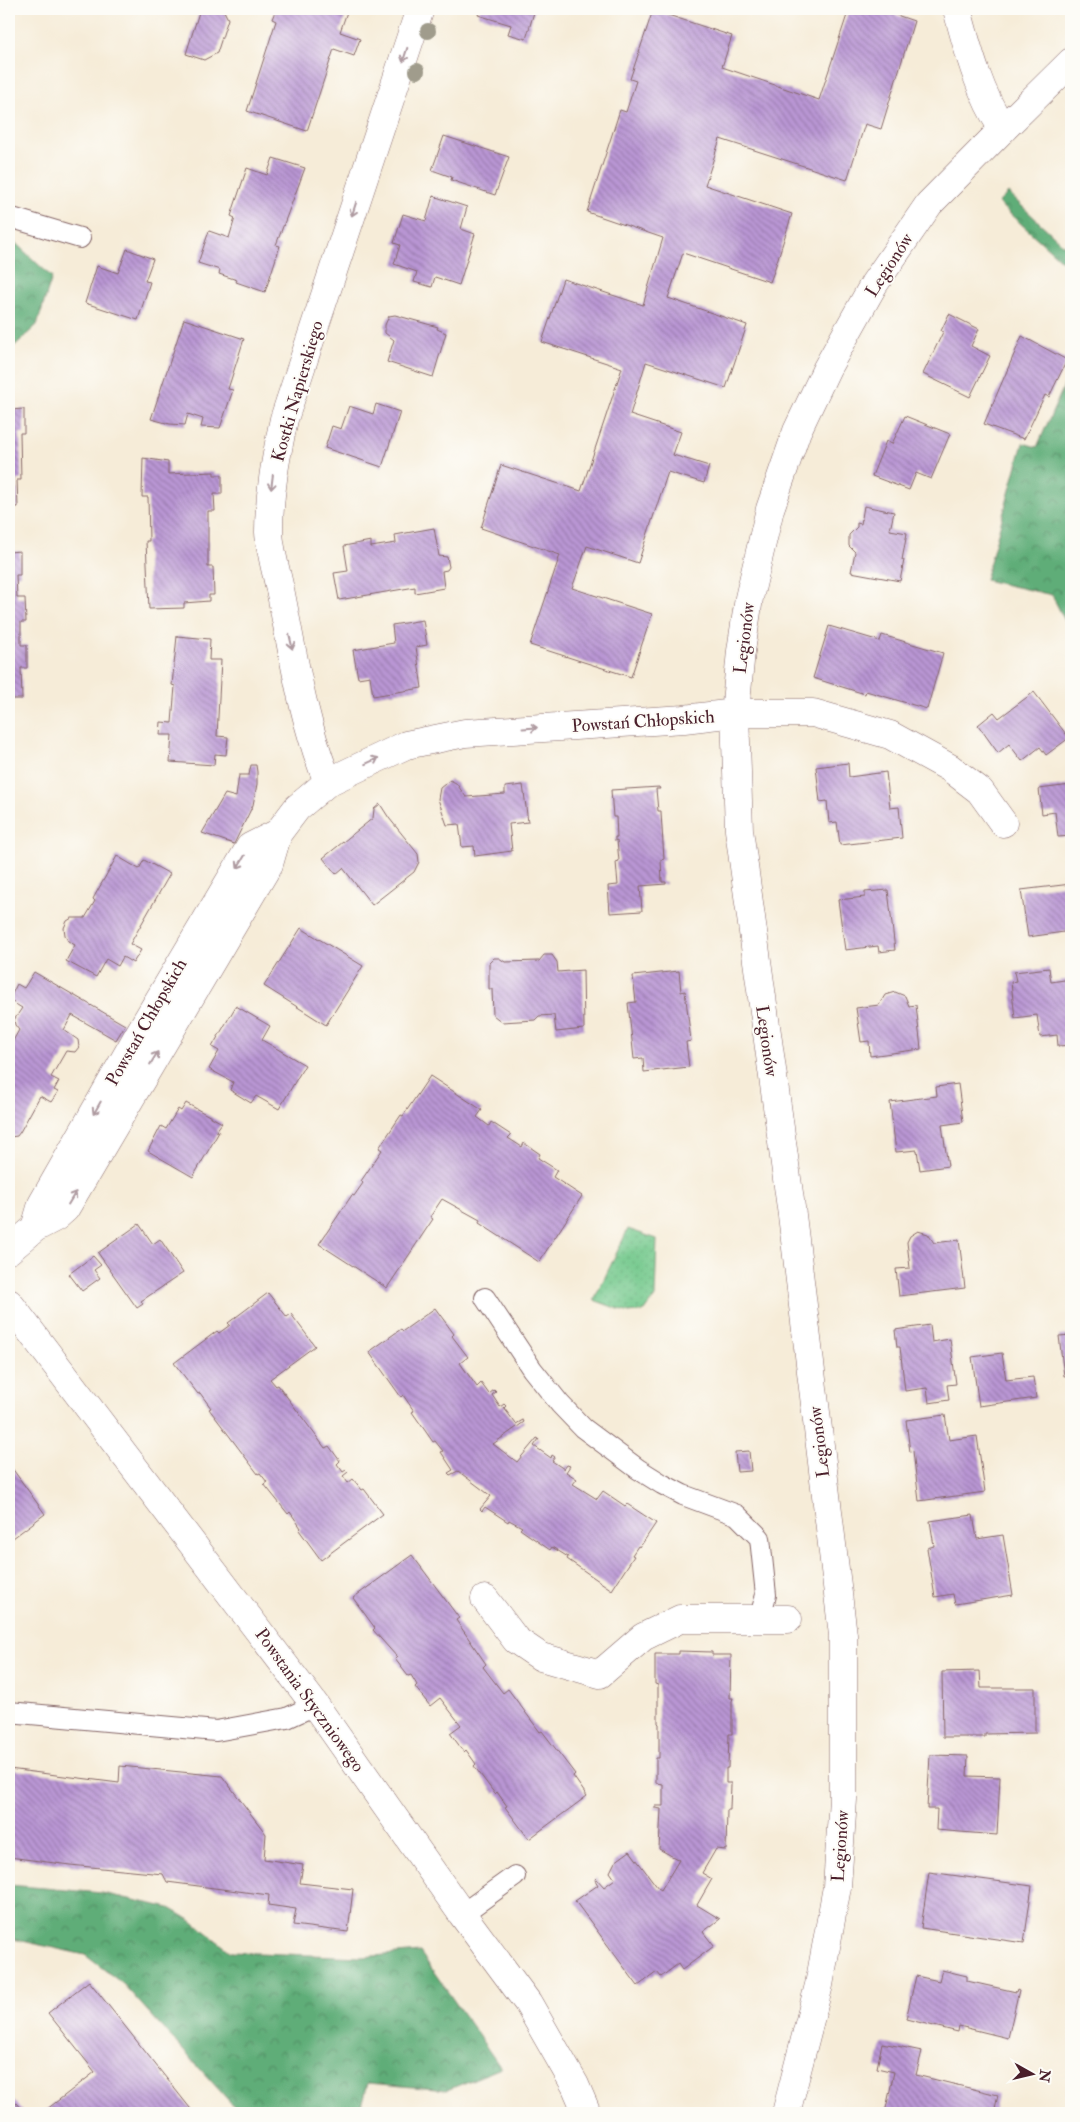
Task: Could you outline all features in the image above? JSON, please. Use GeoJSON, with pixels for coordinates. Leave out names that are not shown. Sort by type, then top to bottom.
{"type":"FeatureCollection","features":[{"type":"Feature","properties":{"kind":"street","name":"Kostki Napierskiego"},"geometry":{"type":"LineString","coordinates":[[328,782],[315,750],[288,630],[269,534],[270,502],[284,419],[420,9]]}},
{"type":"Feature","properties":{"kind":"street"},"geometry":{"type":"LineString","coordinates":[[957,9],[971,60],[996,119],[1003,129]]}},
{"type":"Feature","properties":{"kind":"street","name":"Legionów"},"geometry":{"type":"LineString","coordinates":[[786,2113],[819,1985],[837,1887],[843,1799],[843,1635],[792,1215],[738,830],[735,714],[749,598],[770,509],[797,431],[827,368],[874,284],[929,204],[1071,62]]}},
{"type":"Feature","properties":{"kind":"street","name":"Powstań Chłopskich"},"geometry":{"type":"LineString","coordinates":[[9,1250],[35,1228],[56,1217],[65,1209],[269,864],[278,833],[297,808],[328,782],[406,745],[465,732],[684,719],[735,714],[813,713],[890,735],[950,768],[980,791],[1003,824]]}},
{"type":"Feature","properties":{"kind":"street","name":"Powstania Styczniowego"},"geometry":{"type":"LineString","coordinates":[[9,1303],[315,1705],[462,1914],[528,2003],[575,2085],[588,2113]]}},
{"type":"Feature","properties":{"kind":"street"},"geometry":{"type":"LineString","coordinates":[[485,1599],[516,1640],[541,1657],[600,1674],[643,1636],[680,1619],[788,1619]]}},
{"type":"Feature","properties":{"kind":"lane"},"geometry":{"type":"LineString","coordinates":[[9,217],[80,238]]}},
{"type":"Feature","properties":{"kind":"lane"},"geometry":{"type":"LineString","coordinates":[[485,1298],[532,1369],[560,1404],[583,1428],[662,1484],[683,1495],[737,1515],[760,1538],[766,1595],[758,1620]]}},
{"type":"Feature","properties":{"kind":"lane"},"geometry":{"type":"LineString","coordinates":[[9,1712],[216,1731],[287,1718],[315,1705]]}},
{"type":"Feature","properties":{"kind":"lane"},"geometry":{"type":"LineString","coordinates":[[462,1914],[514,1876]]}},
{"type":"Feature","properties":{"kind":"green space"},"geometry":{"type":"Polygon","coordinates":[[[1008,193],[1071,252],[1071,269],[998,203],[1008,193]]]}},
{"type":"Feature","properties":{"kind":"green space"},"geometry":{"type":"Polygon","coordinates":[[[9,237],[52,277],[37,325],[9,351],[9,237]]]}},
{"type":"Feature","properties":{"kind":"green space"},"geometry":{"type":"Polygon","coordinates":[[[1071,370],[1071,633],[1052,595],[985,580],[1023,443],[1037,447],[1071,370]]]}},
{"type":"Feature","properties":{"kind":"green space"},"geometry":{"type":"Polygon","coordinates":[[[628,1229],[657,1239],[655,1297],[645,1311],[629,1313],[594,1300],[628,1229]]]}},
{"type":"Feature","properties":{"kind":"green space"},"geometry":{"type":"Polygon","coordinates":[[[9,1885],[102,1893],[170,1908],[192,1921],[231,1952],[362,1957],[420,1952],[501,2068],[447,2090],[368,2083],[360,2113],[240,2113],[123,1984],[85,1955],[9,1938],[9,1885]]]}},
{"type":"Feature","properties":{"kind":"building"},"geometry":{"type":"Polygon","coordinates":[[[200,9],[223,9],[228,19],[217,53],[204,60],[186,54],[200,9]]]}},
{"type":"Feature","properties":{"kind":"building"},"geometry":{"type":"Polygon","coordinates":[[[276,9],[348,9],[340,32],[360,39],[354,56],[334,49],[307,131],[247,111],[276,21],[272,19],[276,9]]]}},
{"type":"Feature","properties":{"kind":"building"},"geometry":{"type":"Polygon","coordinates":[[[480,9],[535,9],[526,39],[508,34],[511,25],[478,15],[480,9]]]}},
{"type":"Feature","properties":{"kind":"building"},"geometry":{"type":"Polygon","coordinates":[[[849,9],[879,9],[914,21],[881,129],[865,124],[847,180],[720,139],[705,185],[792,214],[773,274],[770,282],[683,253],[668,298],[747,325],[726,388],[646,362],[630,415],[681,432],[673,455],[709,466],[704,483],[668,472],[638,563],[587,546],[572,588],[652,614],[631,677],[530,645],[560,555],[481,528],[501,465],[581,491],[622,368],[542,342],[563,279],[643,305],[663,238],[587,212],[620,110],[626,112],[636,81],[630,79],[653,10],[732,36],[722,67],[819,100],[849,9]]]}},
{"type":"Feature","properties":{"kind":"building"},"geometry":{"type":"Polygon","coordinates":[[[444,136],[509,157],[495,195],[451,180],[452,177],[432,170],[444,136]]]}},
{"type":"Feature","properties":{"kind":"building"},"geometry":{"type":"Polygon","coordinates":[[[273,158],[305,168],[276,245],[280,246],[265,292],[236,282],[237,280],[219,274],[220,270],[198,263],[209,231],[229,238],[235,218],[231,216],[247,168],[267,175],[273,158]]]}},
{"type":"Feature","properties":{"kind":"building"},"geometry":{"type":"Polygon","coordinates":[[[433,196],[467,207],[461,229],[475,234],[459,285],[435,277],[432,287],[414,282],[417,272],[394,264],[400,245],[394,243],[403,214],[426,221],[433,196]]]}},
{"type":"Feature","properties":{"kind":"building"},"geometry":{"type":"Polygon","coordinates":[[[127,249],[153,259],[145,281],[150,282],[138,320],[85,303],[97,266],[118,273],[127,249]]]}},
{"type":"Feature","properties":{"kind":"building"},"geometry":{"type":"Polygon","coordinates":[[[949,314],[979,329],[971,346],[990,356],[970,397],[923,374],[943,332],[941,331],[949,314]]]}},
{"type":"Feature","properties":{"kind":"building"},"geometry":{"type":"Polygon","coordinates":[[[395,315],[438,327],[437,329],[446,333],[433,377],[387,362],[394,340],[385,333],[385,325],[389,316],[395,315]]]}},
{"type":"Feature","properties":{"kind":"building"},"geometry":{"type":"Polygon","coordinates":[[[184,319],[244,339],[228,389],[233,390],[220,428],[201,427],[203,419],[188,414],[185,425],[170,424],[151,419],[184,319]]]}},
{"type":"Feature","properties":{"kind":"building"},"geometry":{"type":"Polygon","coordinates":[[[1022,336],[1067,360],[1049,397],[1045,395],[1024,439],[984,424],[1022,336]]]}},
{"type":"Feature","properties":{"kind":"building"},"geometry":{"type":"Polygon","coordinates":[[[376,404],[400,412],[382,467],[325,448],[332,426],[341,429],[349,406],[373,414],[376,404]]]}},
{"type":"Feature","properties":{"kind":"building"},"geometry":{"type":"Polygon","coordinates":[[[24,409],[24,433],[20,433],[21,480],[17,480],[18,507],[12,507],[13,528],[9,529],[9,410],[24,409]]]}},
{"type":"Feature","properties":{"kind":"building"},"geometry":{"type":"Polygon","coordinates":[[[905,416],[950,434],[931,479],[916,473],[909,490],[872,476],[886,441],[892,444],[905,416]]]}},
{"type":"Feature","properties":{"kind":"building"},"geometry":{"type":"Polygon","coordinates":[[[143,458],[168,462],[168,474],[214,472],[214,475],[222,475],[222,494],[214,494],[215,511],[208,511],[208,567],[213,567],[214,595],[209,595],[209,601],[184,603],[184,608],[149,609],[146,541],[149,541],[148,497],[142,497],[143,458]]]}},
{"type":"Feature","properties":{"kind":"building"},"geometry":{"type":"Polygon","coordinates":[[[864,506],[894,512],[890,530],[907,533],[900,581],[851,572],[855,552],[849,546],[849,535],[857,527],[857,523],[861,524],[864,506]]]}},
{"type":"Feature","properties":{"kind":"building"},"geometry":{"type":"Polygon","coordinates":[[[434,528],[439,556],[447,557],[449,567],[447,570],[442,571],[444,588],[415,593],[415,587],[339,600],[334,573],[348,571],[344,546],[371,541],[371,547],[396,543],[395,535],[434,528]]]}},
{"type":"Feature","properties":{"kind":"building"},"geometry":{"type":"Polygon","coordinates":[[[20,551],[20,575],[16,575],[17,598],[25,598],[26,622],[21,622],[21,645],[27,645],[27,668],[21,668],[22,699],[9,699],[9,552],[20,551]]]}},
{"type":"Feature","properties":{"kind":"building"},"geometry":{"type":"Polygon","coordinates":[[[423,620],[427,645],[416,647],[422,688],[373,696],[370,676],[358,678],[353,650],[394,643],[392,625],[423,620]]]}},
{"type":"Feature","properties":{"kind":"building"},"geometry":{"type":"Polygon","coordinates":[[[829,626],[880,641],[882,635],[943,653],[927,709],[866,691],[865,694],[813,678],[829,626]]]}},
{"type":"Feature","properties":{"kind":"building"},"geometry":{"type":"Polygon","coordinates":[[[177,636],[210,639],[209,660],[221,660],[217,736],[228,737],[226,755],[215,754],[214,765],[170,762],[172,735],[160,735],[161,722],[172,723],[175,686],[172,685],[177,636]]]}},
{"type":"Feature","properties":{"kind":"building"},"geometry":{"type":"Polygon","coordinates":[[[1034,692],[1069,738],[1046,755],[1040,747],[1022,761],[1009,744],[998,753],[978,725],[994,712],[999,718],[1034,692]]]}},
{"type":"Feature","properties":{"kind":"building"},"geometry":{"type":"Polygon","coordinates":[[[848,763],[849,777],[886,772],[890,808],[899,807],[902,838],[840,845],[837,822],[829,823],[827,801],[820,802],[816,767],[848,763]]]}},
{"type":"Feature","properties":{"kind":"building"},"geometry":{"type":"Polygon","coordinates":[[[251,765],[256,765],[257,772],[253,805],[234,844],[202,833],[225,794],[236,797],[239,775],[249,775],[251,765]]]}},
{"type":"Feature","properties":{"kind":"building"},"geometry":{"type":"Polygon","coordinates":[[[450,780],[456,783],[466,797],[505,794],[505,787],[523,785],[528,822],[509,824],[512,851],[475,856],[474,846],[462,847],[459,824],[447,825],[438,799],[440,788],[450,780]]]}},
{"type":"Feature","properties":{"kind":"building"},"geometry":{"type":"Polygon","coordinates":[[[1071,785],[1071,836],[1058,837],[1055,812],[1042,814],[1039,789],[1071,785]]]}},
{"type":"Feature","properties":{"kind":"building"},"geometry":{"type":"Polygon","coordinates":[[[659,787],[660,789],[656,789],[658,811],[661,811],[664,859],[661,860],[662,882],[666,882],[666,884],[640,886],[642,911],[610,913],[608,886],[618,885],[616,862],[619,861],[617,840],[615,841],[615,837],[617,837],[616,817],[613,817],[611,790],[659,787]]]}},
{"type":"Feature","properties":{"kind":"building"},"geometry":{"type":"Polygon","coordinates":[[[380,804],[418,854],[419,862],[414,872],[372,905],[343,868],[336,874],[323,858],[373,818],[374,809],[380,804]]]}},
{"type":"Feature","properties":{"kind":"building"},"geometry":{"type":"Polygon","coordinates":[[[117,856],[139,869],[144,860],[170,874],[130,944],[141,950],[133,963],[123,957],[118,966],[106,959],[96,977],[66,961],[75,945],[68,941],[64,928],[67,921],[72,918],[85,918],[95,901],[94,897],[117,856]]]}},
{"type":"Feature","properties":{"kind":"building"},"geometry":{"type":"Polygon","coordinates":[[[1071,884],[1071,931],[1028,937],[1021,890],[1071,884]]]}},
{"type":"Feature","properties":{"kind":"building"},"geometry":{"type":"Polygon","coordinates":[[[888,890],[895,950],[879,952],[878,946],[845,950],[838,900],[865,897],[865,892],[888,890]]]}},
{"type":"Feature","properties":{"kind":"building"},"geometry":{"type":"Polygon","coordinates":[[[301,928],[363,966],[326,1025],[264,986],[301,928]]]}},
{"type":"Feature","properties":{"kind":"building"},"geometry":{"type":"Polygon","coordinates":[[[544,955],[552,955],[557,962],[558,972],[583,970],[584,1029],[556,1032],[554,1015],[539,1016],[535,1020],[502,1022],[493,1015],[492,989],[489,989],[489,963],[494,958],[499,958],[505,962],[539,961],[544,955]]]}},
{"type":"Feature","properties":{"kind":"building"},"geometry":{"type":"Polygon","coordinates":[[[1049,968],[1051,982],[1071,979],[1071,1045],[1058,1046],[1057,1035],[1040,1037],[1037,1015],[1015,1018],[1011,982],[1016,981],[1014,972],[1049,968]]]}},
{"type":"Feature","properties":{"kind":"building"},"geometry":{"type":"Polygon","coordinates":[[[679,971],[681,992],[685,991],[691,1041],[686,1042],[689,1067],[644,1072],[643,1058],[634,1059],[628,1003],[636,1002],[633,976],[679,971]]]}},
{"type":"Feature","properties":{"kind":"building"},"geometry":{"type":"Polygon","coordinates":[[[34,972],[125,1025],[116,1040],[72,1015],[64,1030],[78,1040],[79,1047],[75,1052],[66,1051],[51,1077],[59,1081],[54,1090],[58,1092],[51,1102],[40,1096],[20,1132],[17,1136],[10,1137],[9,1048],[19,1030],[14,1020],[22,1008],[9,1000],[17,984],[24,988],[34,972]]]}},
{"type":"Feature","properties":{"kind":"building"},"geometry":{"type":"Polygon","coordinates":[[[895,992],[905,996],[909,1006],[916,1005],[921,1049],[870,1056],[869,1041],[861,1042],[856,1008],[879,1005],[885,995],[895,992]]]}},
{"type":"Feature","properties":{"kind":"building"},"geometry":{"type":"Polygon","coordinates":[[[236,1006],[270,1026],[262,1040],[305,1065],[279,1109],[256,1096],[251,1103],[230,1090],[233,1082],[209,1069],[219,1051],[212,1047],[236,1006]]]}},
{"type":"Feature","properties":{"kind":"building"},"geometry":{"type":"Polygon","coordinates":[[[430,1076],[482,1110],[477,1117],[489,1126],[491,1122],[511,1135],[508,1138],[522,1147],[524,1143],[540,1154],[538,1158],[557,1170],[553,1177],[582,1196],[539,1262],[479,1223],[480,1220],[442,1199],[430,1217],[433,1219],[387,1288],[319,1244],[352,1195],[354,1196],[363,1183],[361,1181],[382,1150],[379,1148],[430,1076]]]}},
{"type":"Feature","properties":{"kind":"building"},"geometry":{"type":"Polygon","coordinates":[[[958,1084],[963,1122],[942,1125],[948,1166],[920,1170],[917,1150],[896,1152],[890,1102],[937,1096],[936,1087],[958,1084]]]}},
{"type":"Feature","properties":{"kind":"building"},"geometry":{"type":"Polygon","coordinates":[[[186,1103],[222,1123],[216,1131],[219,1132],[193,1177],[148,1151],[161,1126],[166,1129],[178,1109],[181,1111],[186,1103]]]}},
{"type":"Feature","properties":{"kind":"building"},"geometry":{"type":"Polygon","coordinates":[[[139,1224],[153,1244],[160,1239],[183,1273],[141,1301],[143,1304],[137,1308],[98,1253],[139,1224]]]}},
{"type":"Feature","properties":{"kind":"building"},"geometry":{"type":"Polygon","coordinates":[[[918,1231],[928,1234],[934,1243],[959,1240],[965,1288],[899,1296],[896,1269],[910,1268],[907,1242],[910,1236],[918,1231]]]}},
{"type":"Feature","properties":{"kind":"building"},"geometry":{"type":"Polygon","coordinates":[[[93,1256],[101,1265],[94,1270],[100,1278],[82,1291],[69,1274],[93,1256]]]}},
{"type":"Feature","properties":{"kind":"building"},"geometry":{"type":"Polygon","coordinates":[[[268,1293],[287,1317],[291,1314],[315,1346],[270,1379],[276,1386],[278,1385],[325,1448],[329,1446],[340,1461],[337,1464],[343,1472],[346,1470],[348,1472],[343,1476],[348,1483],[353,1479],[362,1490],[364,1489],[383,1514],[321,1560],[299,1530],[301,1528],[290,1512],[288,1514],[264,1484],[267,1482],[260,1473],[258,1474],[209,1409],[211,1408],[200,1393],[198,1394],[174,1363],[217,1331],[219,1333],[230,1325],[228,1323],[268,1293]]]}},
{"type":"Feature","properties":{"kind":"building"},"geometry":{"type":"Polygon","coordinates":[[[435,1308],[454,1334],[452,1336],[468,1357],[460,1363],[477,1387],[481,1383],[489,1394],[494,1390],[496,1392],[492,1395],[500,1407],[504,1404],[506,1406],[504,1408],[516,1424],[523,1420],[524,1422],[493,1444],[517,1462],[537,1438],[539,1439],[534,1446],[551,1458],[552,1455],[555,1457],[552,1461],[564,1469],[567,1465],[570,1466],[566,1472],[577,1479],[573,1484],[597,1499],[603,1491],[656,1523],[640,1547],[638,1546],[632,1555],[634,1556],[612,1590],[567,1559],[568,1557],[552,1547],[550,1550],[520,1529],[522,1527],[509,1520],[508,1522],[485,1507],[482,1511],[480,1509],[491,1496],[458,1471],[450,1475],[448,1473],[453,1470],[441,1452],[443,1451],[435,1441],[433,1442],[412,1412],[414,1411],[403,1395],[401,1397],[369,1352],[435,1308]]]}},
{"type":"Feature","properties":{"kind":"building"},"geometry":{"type":"Polygon","coordinates":[[[930,1325],[932,1342],[950,1339],[956,1384],[947,1385],[949,1400],[929,1403],[927,1388],[905,1391],[900,1347],[897,1347],[895,1330],[930,1325]]]}},
{"type":"Feature","properties":{"kind":"building"},"geometry":{"type":"Polygon","coordinates":[[[1071,1335],[1071,1375],[1064,1376],[1059,1336],[1071,1335]]]}},
{"type":"Feature","properties":{"kind":"building"},"geometry":{"type":"Polygon","coordinates":[[[1002,1353],[1006,1380],[1033,1377],[1036,1398],[979,1406],[972,1357],[1002,1353]]]}},
{"type":"Feature","properties":{"kind":"building"},"geometry":{"type":"Polygon","coordinates":[[[945,1415],[949,1440],[977,1436],[985,1492],[919,1501],[913,1451],[910,1452],[906,1420],[945,1415]]]}},
{"type":"Feature","properties":{"kind":"building"},"geometry":{"type":"Polygon","coordinates":[[[749,1451],[751,1471],[737,1472],[735,1452],[749,1451]]]}},
{"type":"Feature","properties":{"kind":"building"},"geometry":{"type":"Polygon","coordinates":[[[9,1464],[45,1514],[9,1541],[9,1464]]]}},
{"type":"Feature","properties":{"kind":"building"},"geometry":{"type":"Polygon","coordinates":[[[973,1515],[977,1539],[1003,1535],[1013,1595],[955,1604],[953,1594],[935,1597],[927,1548],[934,1546],[930,1521],[973,1515]]]}},
{"type":"Feature","properties":{"kind":"building"},"geometry":{"type":"Polygon","coordinates":[[[412,1555],[459,1618],[456,1620],[486,1664],[483,1667],[503,1693],[508,1689],[540,1732],[542,1731],[575,1774],[573,1776],[587,1796],[529,1839],[505,1807],[507,1806],[497,1792],[495,1794],[474,1766],[476,1764],[466,1750],[464,1752],[450,1733],[461,1725],[440,1698],[430,1706],[415,1687],[417,1685],[411,1675],[408,1676],[395,1659],[397,1657],[373,1630],[375,1628],[353,1598],[412,1555]]]}},
{"type":"Feature","properties":{"kind":"building"},"geometry":{"type":"Polygon","coordinates":[[[679,1651],[712,1652],[712,1655],[731,1655],[730,1698],[733,1698],[732,1734],[729,1734],[726,1783],[731,1783],[731,1786],[730,1810],[727,1810],[726,1850],[716,1849],[702,1873],[712,1879],[697,1905],[720,1919],[703,1932],[714,1946],[682,1970],[678,1964],[661,1977],[657,1972],[638,1986],[575,1901],[598,1885],[595,1880],[596,1878],[604,1887],[615,1879],[610,1872],[615,1862],[630,1851],[661,1890],[679,1860],[659,1849],[661,1809],[655,1808],[655,1806],[663,1806],[663,1784],[656,1783],[656,1758],[659,1758],[659,1724],[658,1685],[655,1684],[655,1654],[679,1654],[679,1651]]]}},
{"type":"Feature","properties":{"kind":"building"},"geometry":{"type":"Polygon","coordinates":[[[980,1671],[981,1688],[1035,1688],[1035,1733],[985,1734],[985,1737],[943,1737],[942,1672],[980,1671]]]}},
{"type":"Feature","properties":{"kind":"building"},"geometry":{"type":"Polygon","coordinates":[[[930,1755],[968,1756],[967,1776],[1000,1777],[997,1835],[936,1830],[937,1809],[927,1809],[930,1755]]]}},
{"type":"Feature","properties":{"kind":"building"},"geometry":{"type":"Polygon","coordinates":[[[120,1766],[222,1776],[266,1834],[264,1859],[303,1865],[300,1883],[353,1889],[348,1932],[293,1925],[296,1909],[268,1905],[269,1895],[167,1882],[163,1874],[9,1857],[9,1769],[119,1783],[120,1766]]]}},
{"type":"Feature","properties":{"kind":"building"},"geometry":{"type":"Polygon","coordinates":[[[929,1872],[1032,1886],[1024,1943],[921,1928],[929,1872]]]}},
{"type":"Feature","properties":{"kind":"building"},"geometry":{"type":"Polygon","coordinates":[[[942,1970],[967,1976],[967,1981],[1016,1992],[1017,1989],[1019,1990],[1008,2038],[959,2026],[958,2032],[906,2019],[916,1976],[939,1981],[942,1970]]]}},
{"type":"Feature","properties":{"kind":"building"},"geometry":{"type":"Polygon","coordinates":[[[89,1981],[194,2113],[42,2113],[95,2072],[48,2013],[89,1981]]]}},
{"type":"Feature","properties":{"kind":"building"},"geometry":{"type":"Polygon","coordinates":[[[882,2043],[922,2051],[916,2075],[998,2095],[994,2113],[885,2113],[894,2072],[877,2068],[882,2043]]]}},
{"type":"Feature","properties":{"kind":"building"},"geometry":{"type":"Polygon","coordinates":[[[9,2094],[24,2113],[9,2113],[9,2094]]]}}]}
